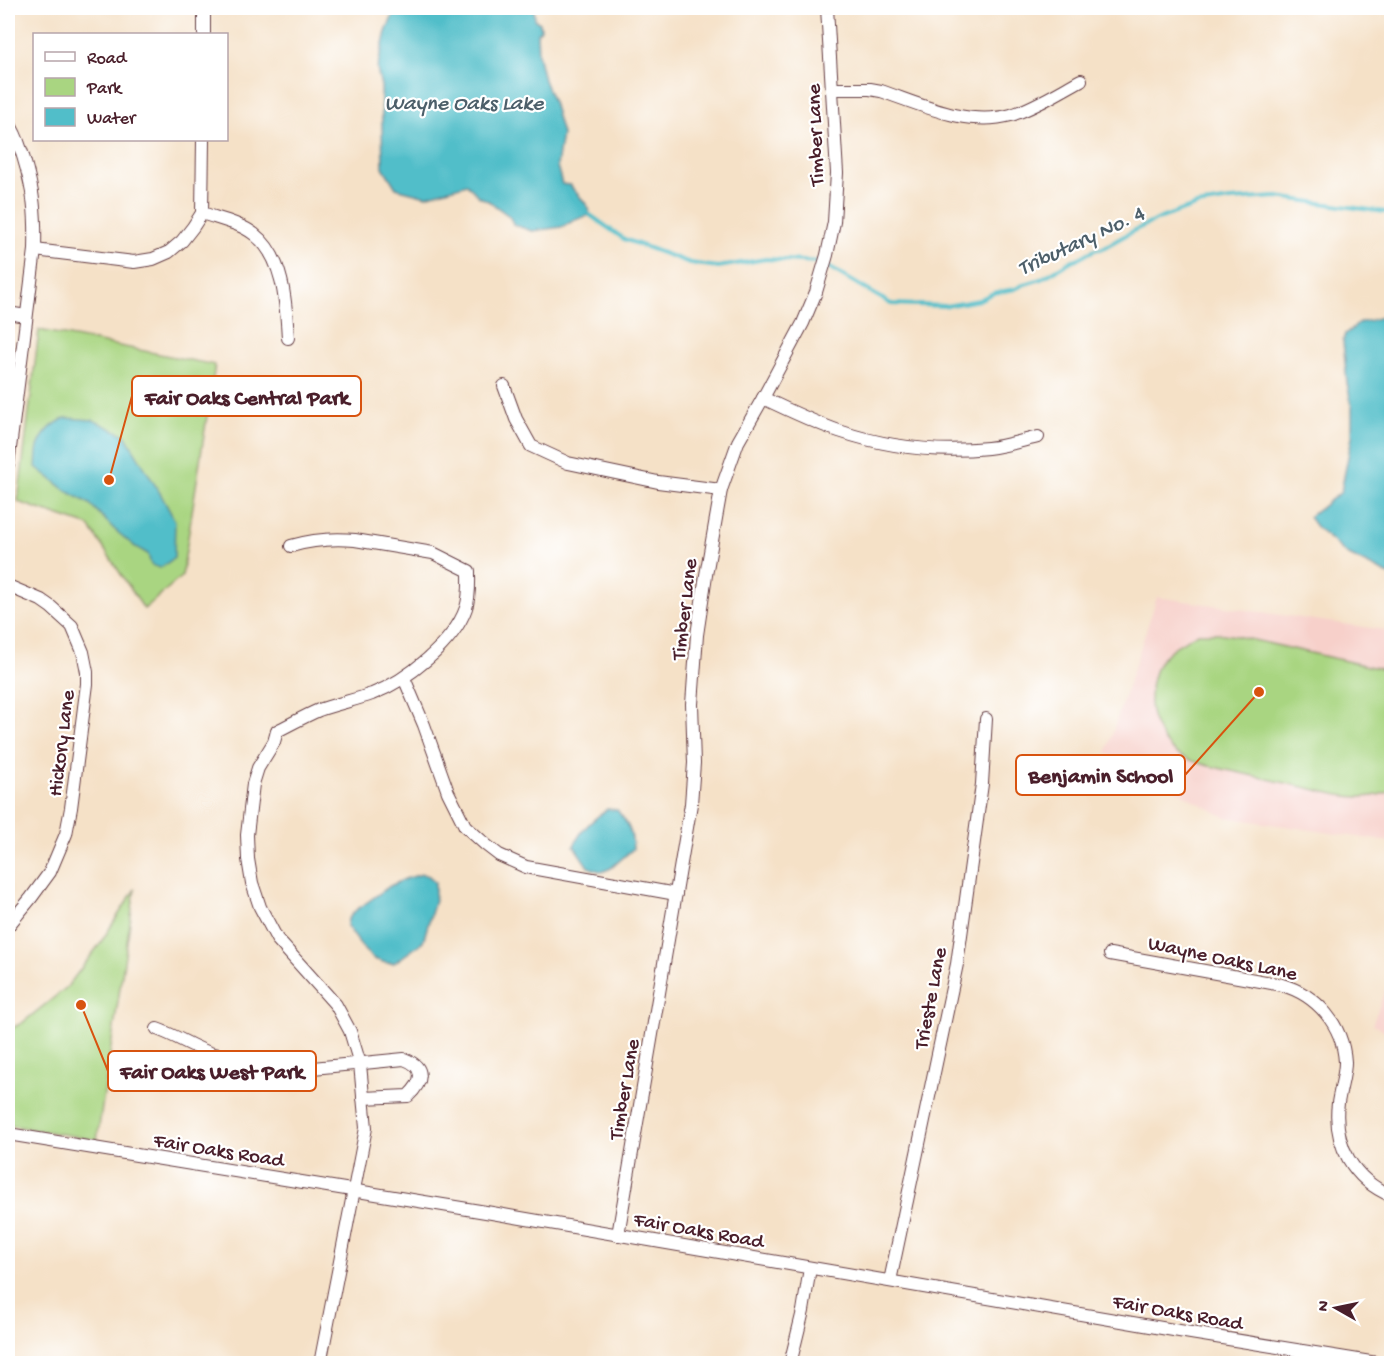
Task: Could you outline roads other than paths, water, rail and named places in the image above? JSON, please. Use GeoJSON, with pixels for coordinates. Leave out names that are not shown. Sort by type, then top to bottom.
{"type":"FeatureCollection","features":[{"type":"Feature","properties":{"kind":"street"},"geometry":{"type":"LineString","coordinates":[[204,8],[204,33]]}},
{"type":"Feature","properties":{"kind":"street","name":"Timber Lane"},"geometry":{"type":"LineString","coordinates":[[618,1235],[693,786],[692,704],[697,635],[721,490],[738,442],[803,323],[816,292],[834,222],[837,172],[827,8]]}},
{"type":"Feature","properties":{"kind":"street"},"geometry":{"type":"LineString","coordinates":[[832,89],[870,89],[952,115],[992,118],[1023,110],[1081,80]]}},
{"type":"Feature","properties":{"kind":"street"},"geometry":{"type":"LineString","coordinates":[[8,122],[15,131],[29,176],[36,220],[8,464]]}},
{"type":"Feature","properties":{"kind":"street"},"geometry":{"type":"LineString","coordinates":[[34,250],[134,262],[153,259],[169,252],[188,234],[202,213],[203,141]]}},
{"type":"Feature","properties":{"kind":"street"},"geometry":{"type":"LineString","coordinates":[[202,213],[247,229],[270,253],[279,272],[287,314],[288,338]]}},
{"type":"Feature","properties":{"kind":"street"},"geometry":{"type":"LineString","coordinates":[[8,313],[26,316]]}},
{"type":"Feature","properties":{"kind":"street"},"geometry":{"type":"LineString","coordinates":[[504,386],[516,420],[531,446],[568,463],[589,468],[658,482],[721,490]]}},
{"type":"Feature","properties":{"kind":"street"},"geometry":{"type":"LineString","coordinates":[[763,398],[839,431],[868,440],[916,448],[945,450],[991,448],[1038,437]]}},
{"type":"Feature","properties":{"kind":"street"},"geometry":{"type":"LineString","coordinates":[[291,546],[305,542],[355,540],[434,553],[469,571],[468,600],[462,615],[433,654],[404,678],[374,693],[314,712],[277,730],[274,742],[268,748],[253,784],[247,835],[252,883],[265,917],[277,939],[336,1005],[350,1031],[360,1064],[366,1128],[320,1364]]}},
{"type":"Feature","properties":{"kind":"street","name":"Hickory Lane"},"geometry":{"type":"LineString","coordinates":[[8,586],[41,600],[72,626],[83,652],[87,672],[66,834],[50,872],[8,926]]}},
{"type":"Feature","properties":{"kind":"street"},"geometry":{"type":"LineString","coordinates":[[404,678],[448,792],[465,826],[486,845],[499,855],[526,867],[676,894]]}},
{"type":"Feature","properties":{"kind":"street","name":"Trieste Lane"},"geometry":{"type":"LineString","coordinates":[[890,1281],[957,963],[982,784],[986,719]]}},
{"type":"Feature","properties":{"kind":"street","name":"Wayne Oaks Lane"},"geometry":{"type":"LineString","coordinates":[[1110,954],[1282,985],[1311,999],[1330,1016],[1342,1045],[1345,1062],[1338,1100],[1337,1126],[1349,1163],[1373,1186],[1392,1196]]}},
{"type":"Feature","properties":{"kind":"street"},"geometry":{"type":"LineString","coordinates":[[157,1029],[213,1054],[293,1067],[313,1068],[404,1059],[412,1062],[419,1069],[420,1079],[416,1088],[408,1096],[363,1098]]}},
{"type":"Feature","properties":{"kind":"street","name":"Fair Oaks Road"},"geometry":{"type":"LineString","coordinates":[[8,1134],[1383,1364]]}},
{"type":"Feature","properties":{"kind":"street"},"geometry":{"type":"LineString","coordinates":[[790,1364],[810,1268]]}},
{"type":"Feature","properties":{"kind":"water","name":"Wayne Oaks Lake"},"geometry":{"type":"Polygon","coordinates":[[[396,8],[534,8],[535,20],[540,23],[541,29],[537,33],[538,54],[562,134],[557,166],[562,184],[570,185],[585,203],[590,215],[562,227],[532,231],[514,225],[509,216],[478,196],[467,184],[426,196],[396,188],[383,167],[381,86],[377,69],[386,32],[396,8]]]}},
{"type":"Feature","properties":{"kind":"water"},"geometry":{"type":"Polygon","coordinates":[[[1391,314],[1391,576],[1347,554],[1317,528],[1309,517],[1341,492],[1352,437],[1352,407],[1343,341],[1345,334],[1361,322],[1391,314]]]}},
{"type":"Feature","properties":{"kind":"water"},"geometry":{"type":"Polygon","coordinates":[[[66,418],[93,420],[125,435],[175,521],[174,558],[160,568],[151,565],[148,554],[134,546],[114,529],[90,504],[67,491],[36,467],[37,449],[43,437],[53,426],[66,418]]]}},
{"type":"Feature","properties":{"kind":"water"},"geometry":{"type":"Polygon","coordinates":[[[607,809],[617,810],[624,819],[632,837],[633,849],[611,868],[602,872],[588,867],[574,846],[592,821],[607,809]]]}},
{"type":"Feature","properties":{"kind":"water"},"geometry":{"type":"Polygon","coordinates":[[[422,874],[429,876],[435,883],[435,900],[423,942],[394,963],[374,959],[365,951],[347,926],[348,919],[355,911],[390,886],[422,874]]]}},
{"type":"Feature","properties":{"kind":"waterway","name":"Tributary No. 4"},"geometry":{"type":"LineString","coordinates":[[590,215],[624,239],[690,263],[718,267],[766,259],[820,262],[891,304],[946,306],[979,300],[993,293],[1015,289],[1041,279],[1073,260],[1101,249],[1135,230],[1197,205],[1277,197],[1392,213]]}},
{"type":"Feature","properties":{"kind":"place","name":"Fair Oaks Central Park"},"geometry":{"type":"Point","coordinates":[109,480]}},
{"type":"Feature","properties":{"kind":"place","name":"Benjamin School"},"geometry":{"type":"Point","coordinates":[1259,692]}},
{"type":"Feature","properties":{"kind":"place","name":"Fair Oaks West Park"},"geometry":{"type":"Point","coordinates":[81,1005]}}]}
